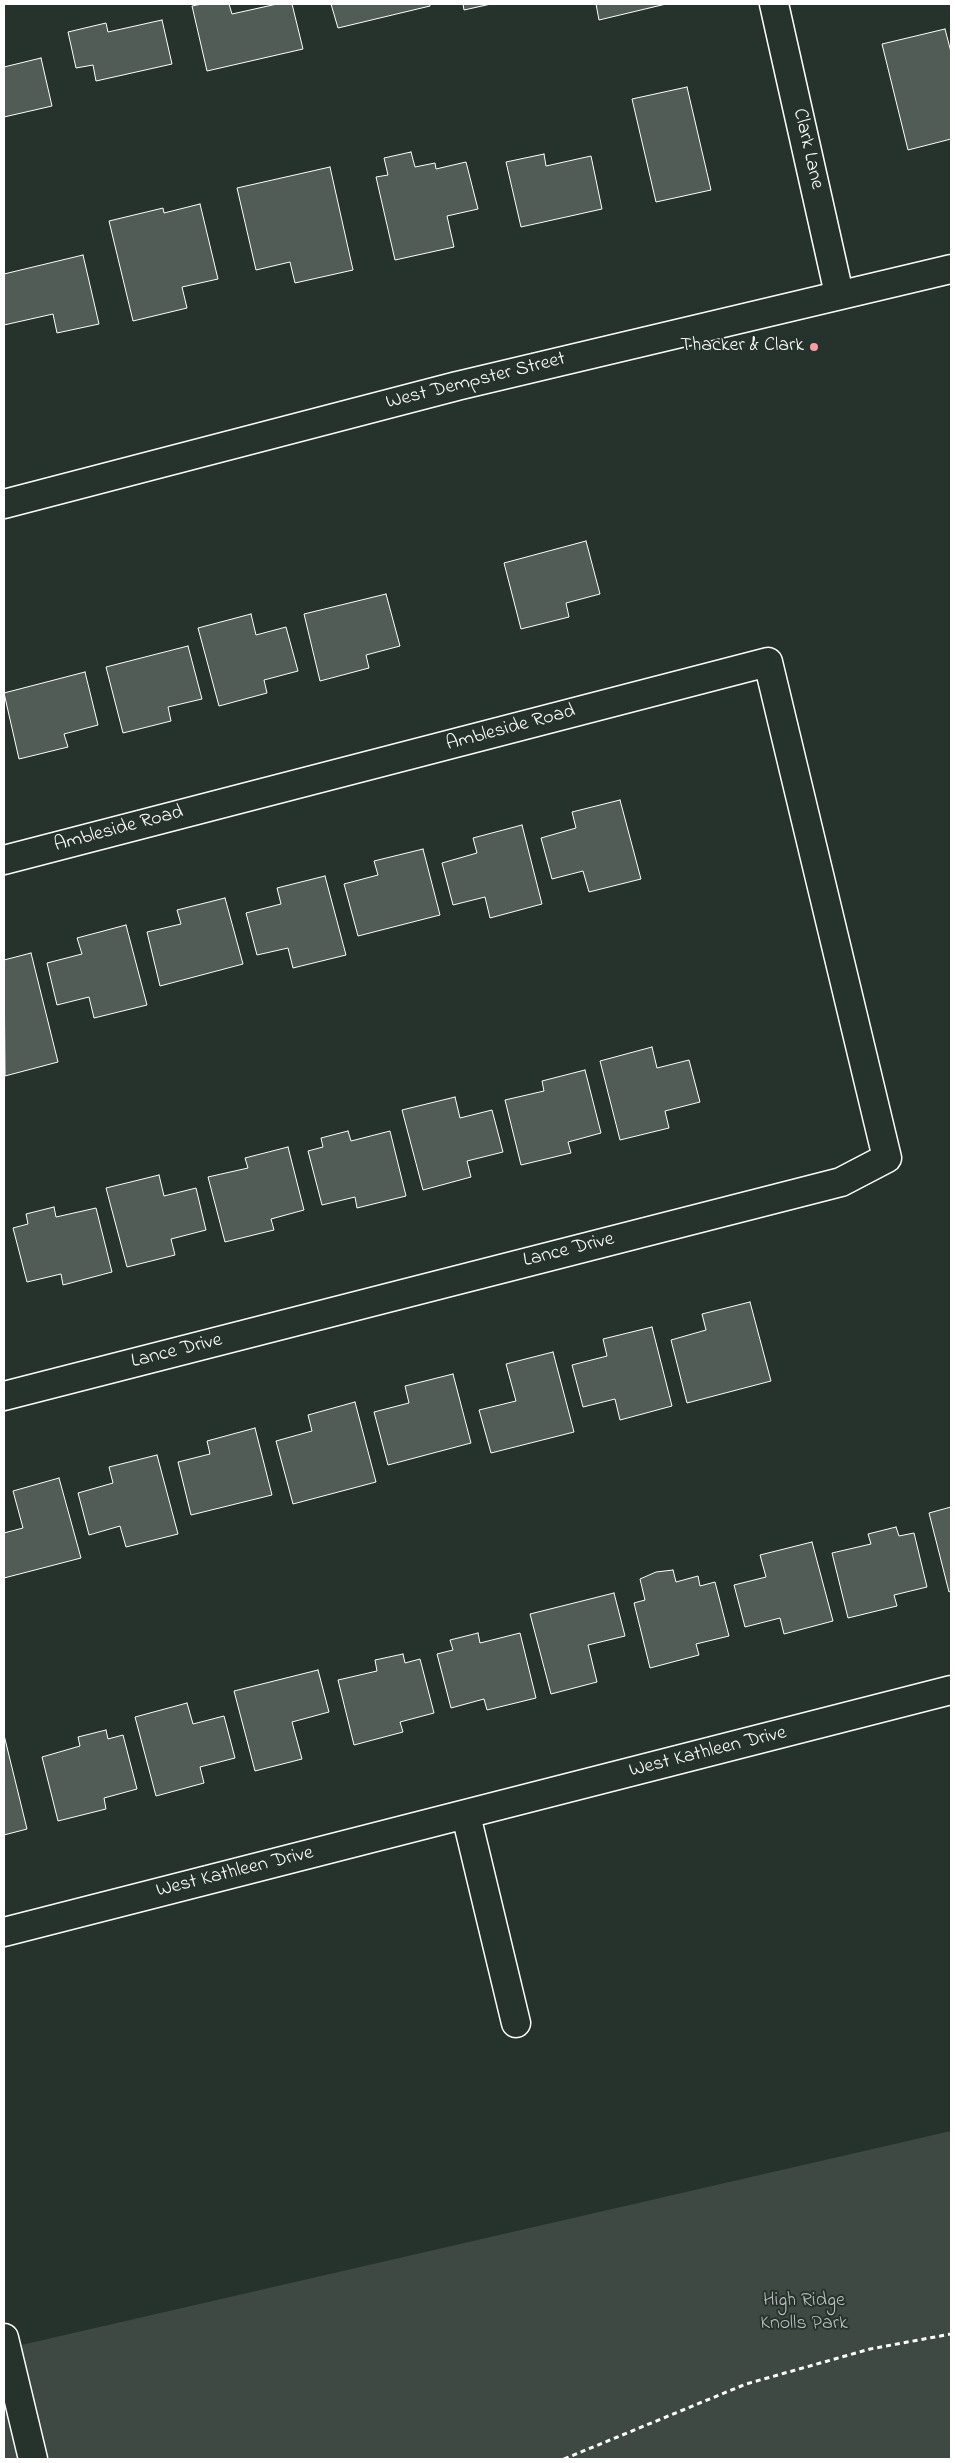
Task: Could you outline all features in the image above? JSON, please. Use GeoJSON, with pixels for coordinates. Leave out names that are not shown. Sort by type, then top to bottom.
{"type":"FeatureCollection","features":[{"type":"Feature","properties":{"kind":"street","name":"Clark Lane"},"geometry":{"type":"LineString","coordinates":[[774,4],[839,294]]}},
{"type":"Feature","properties":{"kind":"street","name":"West Dempster Street"},"geometry":{"type":"LineString","coordinates":[[4,504],[457,386],[951,268]]}},
{"type":"Feature","properties":{"kind":"street","name":"Ambleside Road"},"geometry":{"type":"LineString","coordinates":[[4,860],[768,662],[828,914]]}},
{"type":"Feature","properties":{"kind":"street","name":"Lance Drive"},"geometry":{"type":"LineString","coordinates":[[4,1396],[841,1182],[887,1158],[828,914]]}},
{"type":"Feature","properties":{"kind":"street","name":"West Kathleen Drive"},"geometry":{"type":"LineString","coordinates":[[4,1932],[951,1690]]}},
{"type":"Feature","properties":{"kind":"street"},"geometry":{"type":"LineString","coordinates":[[466,1815],[516,2023]]}},
{"type":"Feature","properties":{"kind":"street"},"geometry":{"type":"LineString","coordinates":[[4,2338],[32,2459]]}},
{"type":"Feature","properties":{"kind":"path"},"geometry":{"type":"LineString","coordinates":[[564,2459],[746,2384],[860,2351],[951,2334]]}},
{"type":"Feature","properties":{"kind":"green space","name":"High Ridge Knolls Park"},"geometry":{"type":"Polygon","coordinates":[[[951,2131],[951,2459],[4,2459],[4,2349],[951,2131]]]}},
{"type":"Feature","properties":{"kind":"building"},"geometry":{"type":"Polygon","coordinates":[[[229,4],[232,14],[277,4],[292,4],[303,49],[207,71],[192,6],[229,4]]]}},
{"type":"Feature","properties":{"kind":"building"},"geometry":{"type":"Polygon","coordinates":[[[331,4],[430,4],[430,6],[338,28],[331,4]]]}},
{"type":"Feature","properties":{"kind":"building"},"geometry":{"type":"Polygon","coordinates":[[[463,4],[491,4],[464,10],[463,4]]]}},
{"type":"Feature","properties":{"kind":"building"},"geometry":{"type":"Polygon","coordinates":[[[596,4],[666,4],[599,20],[596,4]]]}},
{"type":"Feature","properties":{"kind":"building"},"geometry":{"type":"Polygon","coordinates":[[[162,20],[172,64],[96,81],[93,65],[76,68],[68,32],[106,23],[108,32],[162,20]]]}},
{"type":"Feature","properties":{"kind":"building"},"geometry":{"type":"Polygon","coordinates":[[[945,29],[951,52],[951,139],[908,150],[882,44],[945,29]]]}},
{"type":"Feature","properties":{"kind":"building"},"geometry":{"type":"Polygon","coordinates":[[[41,58],[52,106],[4,117],[4,67],[41,58]]]}},
{"type":"Feature","properties":{"kind":"building"},"geometry":{"type":"Polygon","coordinates":[[[687,87],[711,190],[656,202],[632,99],[687,87]]]}},
{"type":"Feature","properties":{"kind":"building"},"geometry":{"type":"Polygon","coordinates":[[[411,152],[415,167],[435,163],[436,169],[466,162],[478,209],[447,216],[454,247],[395,260],[376,177],[388,175],[384,158],[411,152]]]}},
{"type":"Feature","properties":{"kind":"building"},"geometry":{"type":"Polygon","coordinates":[[[544,154],[546,166],[591,156],[602,209],[521,227],[506,162],[544,154]]]}},
{"type":"Feature","properties":{"kind":"building"},"geometry":{"type":"Polygon","coordinates":[[[330,167],[353,270],[295,283],[290,262],[256,270],[237,188],[330,167]]]}},
{"type":"Feature","properties":{"kind":"building"},"geometry":{"type":"Polygon","coordinates":[[[200,204],[218,279],[182,287],[187,308],[133,321],[109,221],[163,208],[164,213],[200,204]]]}},
{"type":"Feature","properties":{"kind":"building"},"geometry":{"type":"Polygon","coordinates":[[[83,255],[99,324],[57,333],[53,314],[4,325],[4,274],[83,255]]]}},
{"type":"Feature","properties":{"kind":"building"},"geometry":{"type":"Polygon","coordinates":[[[586,541],[600,594],[566,603],[569,617],[521,629],[504,563],[586,541]]]}},
{"type":"Feature","properties":{"kind":"building"},"geometry":{"type":"Polygon","coordinates":[[[386,594],[400,646],[366,655],[369,668],[320,681],[304,614],[386,594]]]}},
{"type":"Feature","properties":{"kind":"building"},"geometry":{"type":"Polygon","coordinates":[[[251,614],[256,635],[286,627],[298,671],[264,680],[267,693],[219,706],[198,628],[251,614]]]}},
{"type":"Feature","properties":{"kind":"building"},"geometry":{"type":"Polygon","coordinates":[[[188,646],[202,699],[168,707],[171,721],[123,733],[106,667],[188,646]]]}},
{"type":"Feature","properties":{"kind":"building"},"geometry":{"type":"Polygon","coordinates":[[[85,672],[98,725],[64,734],[68,747],[19,759],[4,693],[85,672]]]}},
{"type":"Feature","properties":{"kind":"building"},"geometry":{"type":"Polygon","coordinates":[[[620,800],[641,879],[589,892],[583,871],[552,879],[541,838],[576,828],[572,812],[620,800]]]}},
{"type":"Feature","properties":{"kind":"building"},"geometry":{"type":"Polygon","coordinates":[[[522,825],[542,904],[490,918],[485,897],[453,905],[442,863],[477,853],[473,838],[522,825]]]}},
{"type":"Feature","properties":{"kind":"building"},"geometry":{"type":"Polygon","coordinates":[[[423,849],[440,915],[358,936],[344,884],[378,875],[374,861],[423,849]]]}},
{"type":"Feature","properties":{"kind":"building"},"geometry":{"type":"Polygon","coordinates":[[[325,876],[346,955],[293,968],[288,948],[257,955],[246,913],[281,904],[277,888],[325,876]]]}},
{"type":"Feature","properties":{"kind":"building"},"geometry":{"type":"Polygon","coordinates":[[[225,898],[243,964],[160,986],[147,932],[181,924],[177,910],[225,898]]]}},
{"type":"Feature","properties":{"kind":"building"},"geometry":{"type":"Polygon","coordinates":[[[126,925],[147,1005],[94,1018],[89,997],[57,1005],[47,963],[82,954],[77,938],[126,925]]]}},
{"type":"Feature","properties":{"kind":"building"},"geometry":{"type":"Polygon","coordinates":[[[31,953],[58,1062],[5,1076],[4,960],[31,953]]]}},
{"type":"Feature","properties":{"kind":"building"},"geometry":{"type":"Polygon","coordinates":[[[652,1047],[657,1068],[689,1060],[700,1102],[665,1111],[669,1128],[620,1140],[600,1061],[652,1047]]]}},
{"type":"Feature","properties":{"kind":"building"},"geometry":{"type":"Polygon","coordinates":[[[585,1070],[601,1133],[568,1142],[571,1153],[521,1165],[505,1100],[544,1091],[542,1081],[585,1070]]]}},
{"type":"Feature","properties":{"kind":"building"},"geometry":{"type":"Polygon","coordinates":[[[455,1097],[460,1118],[492,1110],[503,1152],[467,1161],[471,1177],[423,1190],[402,1110],[455,1097]]]}},
{"type":"Feature","properties":{"kind":"building"},"geometry":{"type":"Polygon","coordinates":[[[348,1131],[351,1141],[390,1131],[406,1196],[357,1208],[355,1197],[322,1205],[308,1151],[323,1147],[321,1138],[348,1131]]]}},
{"type":"Feature","properties":{"kind":"building"},"geometry":{"type":"Polygon","coordinates":[[[288,1147],[304,1210],[271,1219],[274,1230],[225,1242],[208,1177],[248,1168],[245,1158],[288,1147]]]}},
{"type":"Feature","properties":{"kind":"building"},"geometry":{"type":"Polygon","coordinates":[[[159,1175],[164,1196],[196,1188],[206,1230],[171,1239],[175,1255],[127,1267],[106,1188],[159,1175]]]}},
{"type":"Feature","properties":{"kind":"building"},"geometry":{"type":"Polygon","coordinates":[[[54,1207],[56,1217],[96,1208],[112,1272],[63,1285],[61,1274],[27,1282],[13,1228],[28,1224],[26,1214],[54,1207]]]}},
{"type":"Feature","properties":{"kind":"building"},"geometry":{"type":"Polygon","coordinates":[[[750,1302],[771,1381],[687,1403],[671,1340],[706,1330],[702,1314],[750,1302]]]}},
{"type":"Feature","properties":{"kind":"building"},"geometry":{"type":"Polygon","coordinates":[[[652,1327],[672,1406],[620,1420],[615,1399],[583,1407],[572,1365],[607,1356],[603,1339],[652,1327]]]}},
{"type":"Feature","properties":{"kind":"building"},"geometry":{"type":"Polygon","coordinates":[[[553,1352],[574,1432],[491,1453],[479,1410],[516,1401],[506,1364],[553,1352]]]}},
{"type":"Feature","properties":{"kind":"building"},"geometry":{"type":"Polygon","coordinates":[[[453,1374],[471,1443],[388,1465],[374,1412],[409,1403],[405,1386],[453,1374]]]}},
{"type":"Feature","properties":{"kind":"building"},"geometry":{"type":"Polygon","coordinates":[[[355,1402],[376,1482],[293,1504],[276,1441],[312,1431],[308,1415],[355,1402]]]}},
{"type":"Feature","properties":{"kind":"building"},"geometry":{"type":"Polygon","coordinates":[[[255,1428],[272,1495],[191,1515],[178,1462],[210,1454],[207,1441],[255,1428]]]}},
{"type":"Feature","properties":{"kind":"building"},"geometry":{"type":"Polygon","coordinates":[[[157,1455],[178,1534],[126,1547],[120,1526],[89,1535],[78,1493],[113,1483],[109,1467],[157,1455]]]}},
{"type":"Feature","properties":{"kind":"building"},"geometry":{"type":"Polygon","coordinates":[[[59,1478],[81,1558],[4,1578],[4,1533],[23,1528],[13,1491],[59,1478]]]}},
{"type":"Feature","properties":{"kind":"building"},"geometry":{"type":"Polygon","coordinates":[[[951,1507],[951,1591],[949,1592],[929,1513],[951,1507]]]}},
{"type":"Feature","properties":{"kind":"building"},"geometry":{"type":"Polygon","coordinates":[[[896,1527],[899,1536],[914,1533],[927,1587],[894,1595],[897,1606],[848,1618],[832,1553],[871,1544],[868,1534],[896,1527]]]}},
{"type":"Feature","properties":{"kind":"building"},"geometry":{"type":"Polygon","coordinates":[[[812,1542],[833,1621],[784,1634],[780,1618],[745,1627],[734,1585],[766,1577],[760,1555],[812,1542]]]}},
{"type":"Feature","properties":{"kind":"building"},"geometry":{"type":"Polygon","coordinates":[[[673,1570],[676,1582],[698,1576],[700,1586],[715,1582],[729,1636],[696,1644],[699,1655],[650,1668],[634,1603],[645,1600],[640,1579],[656,1572],[673,1570]]]}},
{"type":"Feature","properties":{"kind":"building"},"geometry":{"type":"Polygon","coordinates":[[[614,1593],[625,1636],[588,1645],[597,1682],[551,1694],[530,1614],[614,1593]]]}},
{"type":"Feature","properties":{"kind":"building"},"geometry":{"type":"Polygon","coordinates":[[[478,1633],[480,1643],[520,1633],[536,1698],[487,1710],[484,1699],[451,1708],[437,1654],[453,1650],[450,1640],[478,1633]]]}},
{"type":"Feature","properties":{"kind":"building"},"geometry":{"type":"Polygon","coordinates":[[[403,1654],[405,1663],[420,1659],[434,1713],[400,1722],[403,1732],[354,1745],[338,1680],[377,1671],[375,1660],[403,1654]]]}},
{"type":"Feature","properties":{"kind":"building"},"geometry":{"type":"Polygon","coordinates":[[[318,1670],[329,1712],[292,1722],[302,1759],[255,1771],[234,1691],[318,1670]]]}},
{"type":"Feature","properties":{"kind":"building"},"geometry":{"type":"Polygon","coordinates":[[[187,1703],[193,1724],[224,1716],[235,1758],[200,1767],[204,1783],[156,1796],[135,1717],[187,1703]]]}},
{"type":"Feature","properties":{"kind":"building"},"geometry":{"type":"Polygon","coordinates":[[[106,1730],[108,1739],[123,1735],[137,1789],[104,1798],[106,1809],[58,1821],[42,1757],[80,1746],[78,1737],[106,1730]]]}},
{"type":"Feature","properties":{"kind":"building"},"geometry":{"type":"Polygon","coordinates":[[[4,1735],[27,1829],[4,1835],[4,1735]]]}},
{"type":"Feature","properties":{"kind":"place","name":"Thacker & Clark"},"geometry":{"type":"Point","coordinates":[814,347]}}]}
